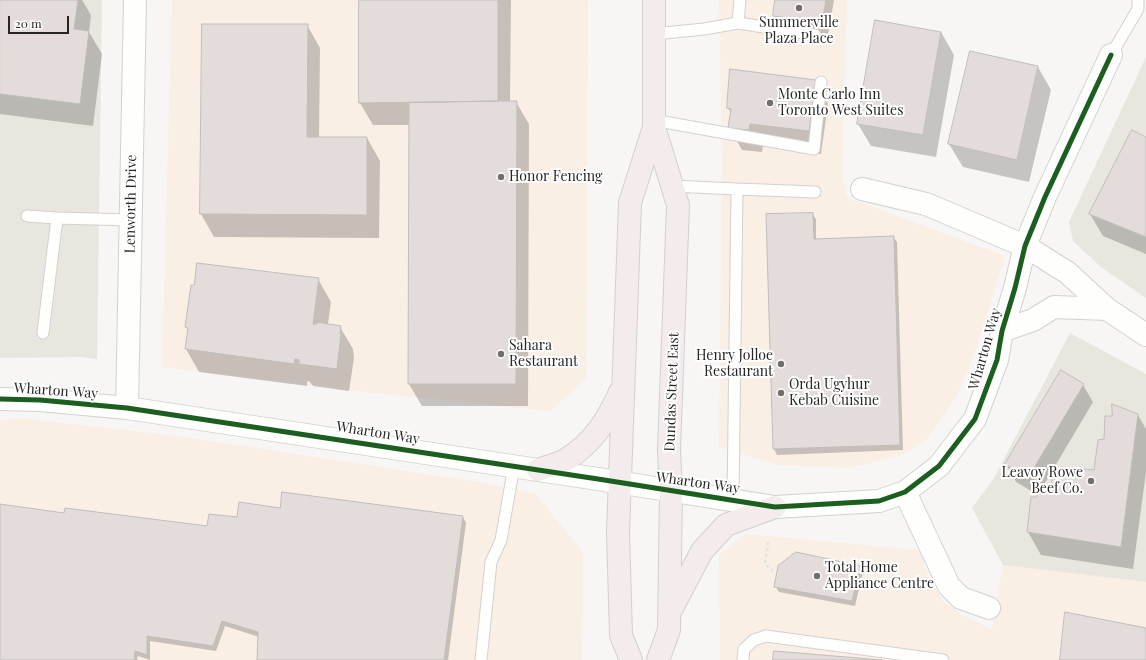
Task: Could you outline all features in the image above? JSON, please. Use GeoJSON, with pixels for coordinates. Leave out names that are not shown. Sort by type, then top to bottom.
{"type":"FeatureCollection","features":[{"type":"Feature","properties":{"kind":"main road","name":"Dundas Street East"},"geometry":{"type":"LineString","coordinates":[[631,660],[621,635],[618,533],[630,204],[653,123],[654,0]]}},
{"type":"Feature","properties":{"kind":"main road","name":"Dundas Street East"},"geometry":{"type":"LineString","coordinates":[[653,123],[678,205],[669,450],[671,491],[669,630],[658,660]]}},
{"type":"Feature","properties":{"kind":"main road"},"geometry":{"type":"LineString","coordinates":[[538,470],[566,459],[590,441],[610,414],[624,384]]}},
{"type":"Feature","properties":{"kind":"main road"},"geometry":{"type":"LineString","coordinates":[[669,613],[702,551],[726,525],[775,507]]}},
{"type":"Feature","properties":{"kind":"street","name":"Lenworth Drive"},"geometry":{"type":"LineString","coordinates":[[127,408],[135,0]]}},
{"type":"Feature","properties":{"kind":"street","name":"Wharton Way"},"geometry":{"type":"LineString","coordinates":[[0,399],[40,400],[127,408],[671,491],[733,499],[775,507],[879,501],[906,492],[939,466],[975,419],[997,360],[1002,331],[1015,288],[1025,246],[1045,197],[1111,55]]}},
{"type":"Feature","properties":{"kind":"street"},"geometry":{"type":"LineString","coordinates":[[862,190],[926,204],[1025,246],[1068,273],[1107,309],[1146,335]]}},
{"type":"Feature","properties":{"kind":"street","name":"Wharton Way"},"geometry":{"type":"LineString","coordinates":[[1002,331],[1032,320],[1054,307],[1107,309]]}},
{"type":"Feature","properties":{"kind":"street"},"geometry":{"type":"LineString","coordinates":[[906,492],[949,586],[961,598],[989,608]]}},
{"type":"Feature","properties":{"kind":"lane"},"geometry":{"type":"LineString","coordinates":[[738,23],[740,0]]}},
{"type":"Feature","properties":{"kind":"lane"},"geometry":{"type":"LineString","coordinates":[[1111,55],[1141,7]]}},
{"type":"Feature","properties":{"kind":"lane"},"geometry":{"type":"LineString","coordinates":[[654,34],[704,29],[738,23],[815,35]]}},
{"type":"Feature","properties":{"kind":"lane"},"geometry":{"type":"LineString","coordinates":[[653,123],[814,149],[821,82]]}},
{"type":"Feature","properties":{"kind":"lane"},"geometry":{"type":"LineString","coordinates":[[672,186],[815,192]]}},
{"type":"Feature","properties":{"kind":"lane"},"geometry":{"type":"LineString","coordinates":[[733,499],[737,189]]}},
{"type":"Feature","properties":{"kind":"lane"},"geometry":{"type":"LineString","coordinates":[[27,216],[131,220]]}},
{"type":"Feature","properties":{"kind":"lane"},"geometry":{"type":"LineString","coordinates":[[43,333],[57,218]]}},
{"type":"Feature","properties":{"kind":"lane"},"geometry":{"type":"LineString","coordinates":[[480,660],[492,562],[501,540],[514,466]]}},
{"type":"Feature","properties":{"kind":"lane"},"geometry":{"type":"LineString","coordinates":[[743,660],[744,649],[754,640],[766,636],[901,657],[943,660]]}},
{"type":"Feature","properties":{"kind":"path"},"geometry":{"type":"LineString","coordinates":[[768,542],[765,564],[773,571]]}},
{"type":"Feature","properties":{"kind":"shaded area"},"geometry":{"type":"Polygon","coordinates":[[[0,0],[102,0],[97,359],[80,357],[0,358],[0,0]]]}},
{"type":"Feature","properties":{"kind":"shaded area"},"geometry":{"type":"Polygon","coordinates":[[[172,0],[588,0],[586,379],[550,411],[363,392],[162,367],[172,0]]]}},
{"type":"Feature","properties":{"kind":"shaded area"},"geometry":{"type":"Polygon","coordinates":[[[719,0],[847,0],[842,171],[846,197],[1005,256],[977,347],[957,396],[929,437],[903,455],[849,468],[779,465],[719,447],[722,159],[719,0]]]}},
{"type":"Feature","properties":{"kind":"shaded area"},"geometry":{"type":"Polygon","coordinates":[[[1146,57],[1146,298],[1102,268],[1073,241],[1069,222],[1146,57]]]}},
{"type":"Feature","properties":{"kind":"shaded area"},"geometry":{"type":"Polygon","coordinates":[[[1070,333],[1146,374],[1146,582],[1003,565],[972,508],[994,478],[1070,333]]]}},
{"type":"Feature","properties":{"kind":"shaded area"},"geometry":{"type":"Polygon","coordinates":[[[20,418],[185,437],[478,482],[536,494],[583,552],[582,660],[0,660],[0,421],[20,418]]]}},
{"type":"Feature","properties":{"kind":"shaded area"},"geometry":{"type":"Polygon","coordinates":[[[746,534],[919,550],[928,576],[944,602],[964,616],[992,629],[1003,565],[1146,582],[1146,660],[720,660],[719,554],[746,534]]]}},
{"type":"Feature","properties":{"kind":"building"},"geometry":{"type":"Polygon","coordinates":[[[0,0],[78,0],[74,29],[89,31],[80,104],[0,94],[0,0]]]}},
{"type":"Feature","properties":{"kind":"building"},"geometry":{"type":"Polygon","coordinates":[[[359,0],[498,0],[498,101],[359,103],[359,0]]]}},
{"type":"Feature","properties":{"kind":"building","name":"Summerville Plaza Place"},"geometry":{"type":"Polygon","coordinates":[[[775,0],[826,0],[822,23],[773,16],[775,0]]]}},
{"type":"Feature","properties":{"kind":"building"},"geometry":{"type":"Polygon","coordinates":[[[875,20],[941,32],[923,135],[857,124],[875,20]]]}},
{"type":"Feature","properties":{"kind":"building"},"geometry":{"type":"Polygon","coordinates":[[[202,24],[308,24],[307,137],[367,137],[367,215],[200,214],[202,24]]]}},
{"type":"Feature","properties":{"kind":"building"},"geometry":{"type":"Polygon","coordinates":[[[970,51],[1038,66],[1017,160],[948,144],[970,51]]]}},
{"type":"Feature","properties":{"kind":"building","name":"Monte Carlo Inn Toronto West Suites"},"geometry":{"type":"Polygon","coordinates":[[[730,69],[816,80],[809,131],[750,124],[749,130],[728,128],[731,109],[727,108],[730,69]]]}},
{"type":"Feature","properties":{"kind":"building"},"geometry":{"type":"Polygon","coordinates":[[[517,101],[516,384],[408,384],[409,103],[517,101]]]}},
{"type":"Feature","properties":{"kind":"building"},"geometry":{"type":"Polygon","coordinates":[[[1132,130],[1146,137],[1146,237],[1089,214],[1132,130]]]}},
{"type":"Feature","properties":{"kind":"building"},"geometry":{"type":"Polygon","coordinates":[[[813,213],[814,239],[894,236],[900,445],[773,449],[766,214],[813,213]]]}},
{"type":"Feature","properties":{"kind":"building"},"geometry":{"type":"Polygon","coordinates":[[[197,263],[319,278],[313,324],[317,324],[317,322],[341,326],[337,369],[299,364],[299,360],[295,359],[294,364],[185,349],[188,328],[185,327],[191,285],[194,285],[197,263]]]}},
{"type":"Feature","properties":{"kind":"building"},"geometry":{"type":"Polygon","coordinates":[[[1061,370],[1084,384],[1028,478],[1005,464],[1061,370]]]}},
{"type":"Feature","properties":{"kind":"building","name":"Leavoy Rowe Beef Co."},"geometry":{"type":"Polygon","coordinates":[[[1112,404],[1138,414],[1121,547],[1027,532],[1031,497],[1037,497],[1038,487],[1050,488],[1054,472],[1082,474],[1082,469],[1094,470],[1098,440],[1104,439],[1105,416],[1112,416],[1112,404]]]}},
{"type":"Feature","properties":{"kind":"building"},"geometry":{"type":"Polygon","coordinates":[[[282,492],[463,516],[444,660],[257,660],[258,632],[222,621],[213,646],[147,636],[147,655],[135,651],[134,660],[0,660],[0,504],[64,513],[65,508],[207,526],[209,514],[237,517],[239,502],[280,508],[282,492]]]}},
{"type":"Feature","properties":{"kind":"building","name":"Total Home Appliance Centre"},"geometry":{"type":"Polygon","coordinates":[[[796,552],[861,566],[852,601],[774,587],[778,566],[796,552]]]}},
{"type":"Feature","properties":{"kind":"building"},"geometry":{"type":"Polygon","coordinates":[[[1065,612],[1146,628],[1146,660],[1060,660],[1065,612]]]}},
{"type":"Feature","properties":{"kind":"building"},"geometry":{"type":"Polygon","coordinates":[[[774,651],[882,660],[773,660],[774,651]]]}},
{"type":"Feature","properties":{"kind":"cycle path"},"geometry":{"type":"LineString","coordinates":[[0,399],[40,400],[127,408],[775,507],[879,501],[905,492],[939,466],[975,419],[997,360],[1002,331],[1015,288],[1025,246],[1045,197],[1111,55]]}},
{"type":"Feature","properties":{"kind":"place","name":"Summerville Plaza Place"},"geometry":{"type":"Point","coordinates":[799,8]}},
{"type":"Feature","properties":{"kind":"place","name":"Monte Carlo Inn Toronto West Suites"},"geometry":{"type":"Point","coordinates":[770,103]}},
{"type":"Feature","properties":{"kind":"place","name":"Honor Fencing"},"geometry":{"type":"Point","coordinates":[501,177]}},
{"type":"Feature","properties":{"kind":"place","name":"Sahara Restaurant"},"geometry":{"type":"Point","coordinates":[501,354]}},
{"type":"Feature","properties":{"kind":"place","name":"Henry Jolloe Restaurant"},"geometry":{"type":"Point","coordinates":[781,364]}},
{"type":"Feature","properties":{"kind":"place","name":"Orda Ugyhur Kebab Cuisine"},"geometry":{"type":"Point","coordinates":[781,393]}},
{"type":"Feature","properties":{"kind":"place","name":"Leavoy Rowe Beef Co."},"geometry":{"type":"Point","coordinates":[1091,481]}},
{"type":"Feature","properties":{"kind":"place","name":"Total Home Appliance Centre"},"geometry":{"type":"Point","coordinates":[817,576]}}]}
